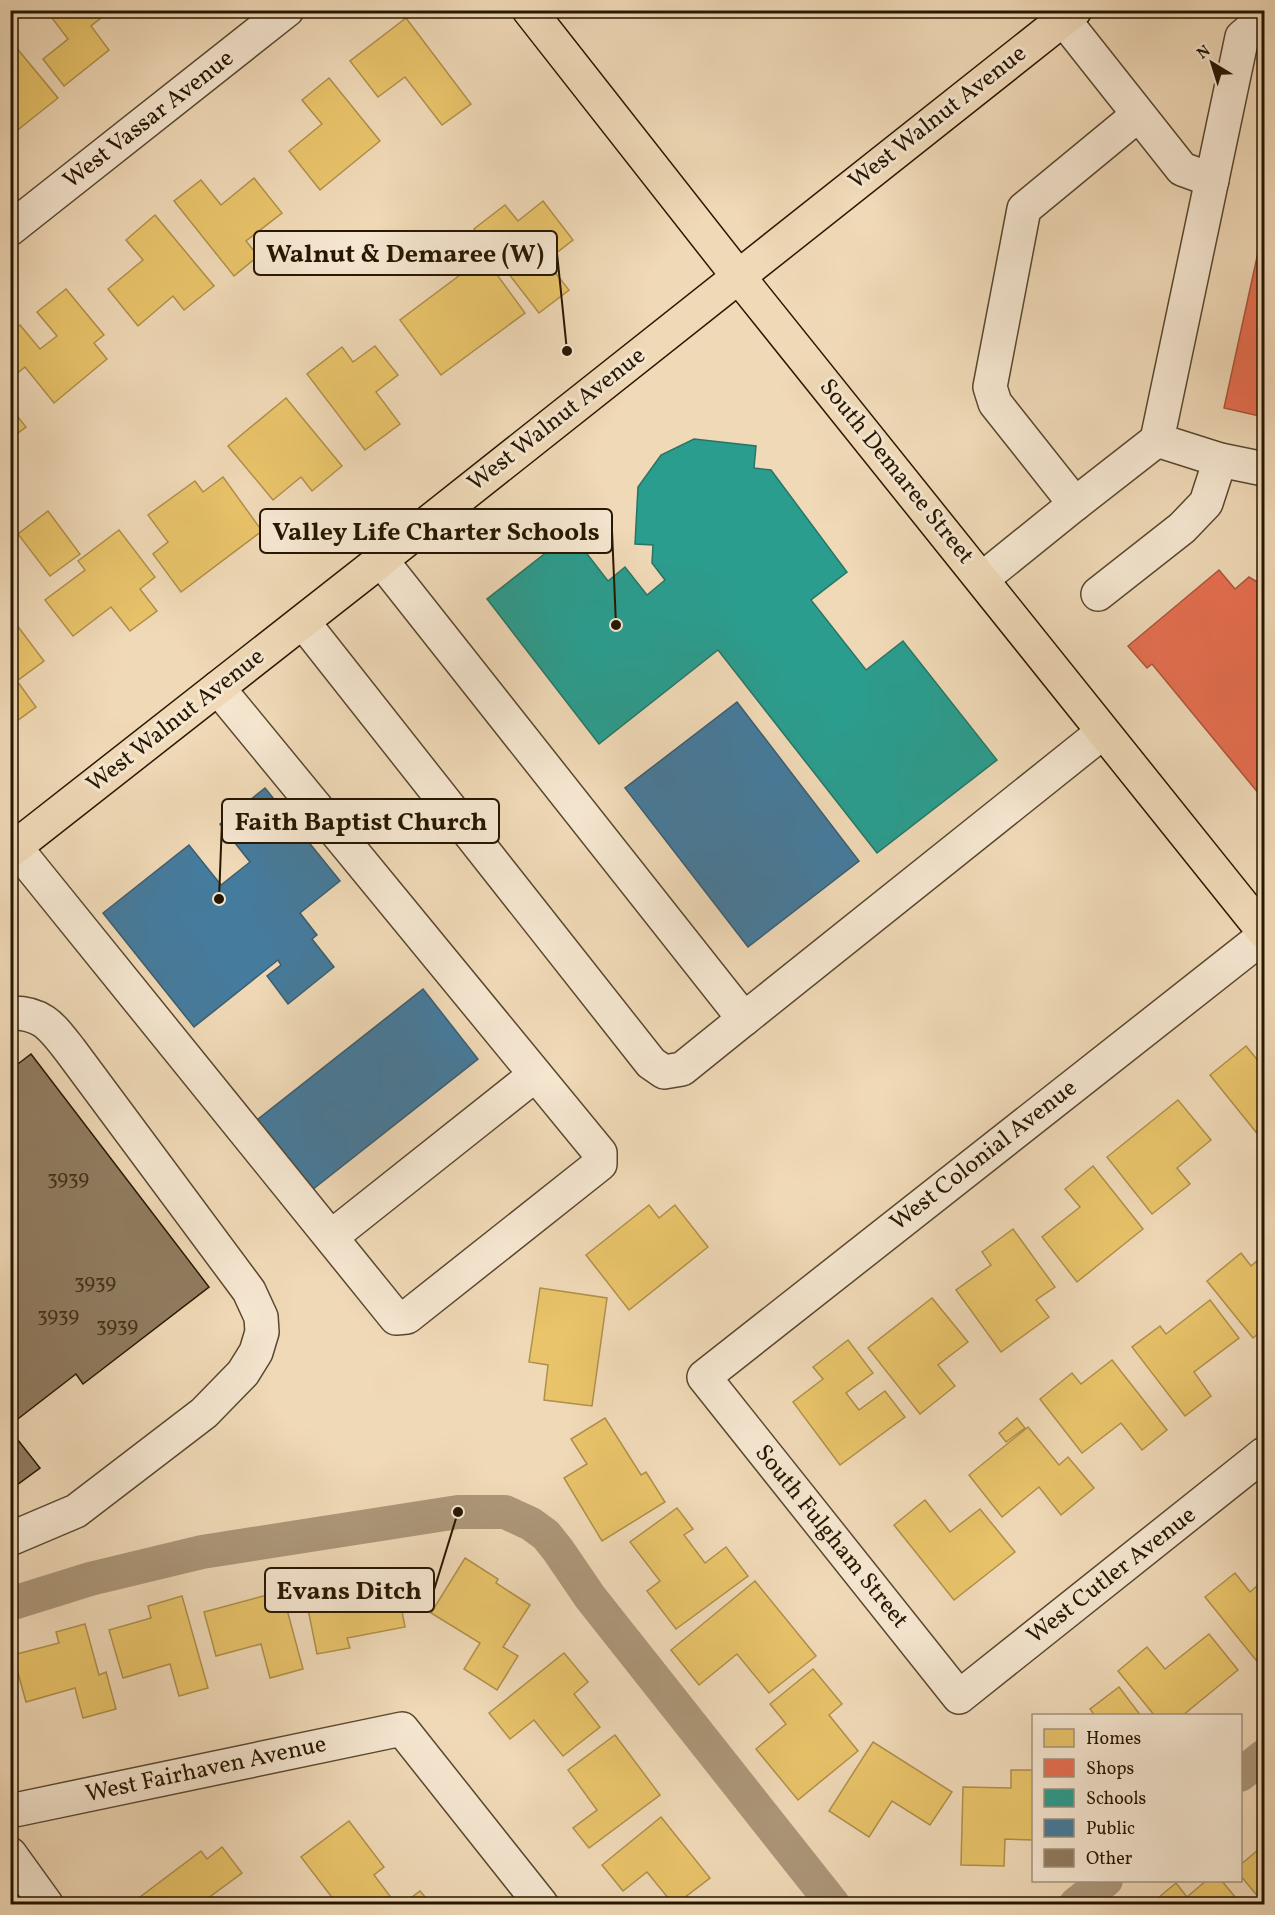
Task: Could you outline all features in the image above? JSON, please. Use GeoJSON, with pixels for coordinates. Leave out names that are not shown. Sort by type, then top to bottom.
{"type":"FeatureCollection","features":[{"type":"Feature","properties":{"kind":"main road","name":"South Demaree Street"},"geometry":{"type":"LineString","coordinates":[[529,10],[738,276],[1264,934]]}},
{"type":"Feature","properties":{"kind":"main road","name":"West Walnut Avenue"},"geometry":{"type":"LineString","coordinates":[[13,849],[1069,15]]}},
{"type":"Feature","properties":{"kind":"street","name":"West Vassar Avenue"},"geometry":{"type":"LineString","coordinates":[[10,229],[287,10]]}},
{"type":"Feature","properties":{"kind":"street"},"geometry":{"type":"LineString","coordinates":[[1069,15],[1138,115],[1182,169],[1212,180]]}},
{"type":"Feature","properties":{"kind":"street"},"geometry":{"type":"LineString","coordinates":[[982,579],[1157,440],[1242,37],[1264,18]]}},
{"type":"Feature","properties":{"kind":"street"},"geometry":{"type":"LineString","coordinates":[[1075,504],[995,403],[990,387],[1024,209],[1138,115]]}},
{"type":"Feature","properties":{"kind":"street"},"geometry":{"type":"LineString","coordinates":[[1157,440],[1220,460],[1264,469]]}},
{"type":"Feature","properties":{"kind":"street"},"geometry":{"type":"LineString","coordinates":[[1098,594],[1182,528],[1206,503],[1220,460]]}},
{"type":"Feature","properties":{"kind":"street"},"geometry":{"type":"LineString","coordinates":[[381,560],[744,1019]]}},
{"type":"Feature","properties":{"kind":"street"},"geometry":{"type":"LineString","coordinates":[[303,622],[651,1063],[664,1072],[682,1069],[1103,732]]}},
{"type":"Feature","properties":{"kind":"street"},"geometry":{"type":"LineString","coordinates":[[13,849],[396,1318],[407,1317],[416,1310],[600,1164],[600,1153],[218,688]]}},
{"type":"Feature","properties":{"kind":"street","name":"West Colonial Avenue"},"geometry":{"type":"LineString","coordinates":[[704,1377],[1264,934]]}},
{"type":"Feature","properties":{"kind":"street"},"geometry":{"type":"LineString","coordinates":[[10,1013],[31,1014],[50,1024],[249,1291],[261,1317],[262,1332],[256,1352],[243,1373],[204,1413],[76,1511],[10,1539]]}},
{"type":"Feature","properties":{"kind":"street"},"geometry":{"type":"LineString","coordinates":[[331,1237],[535,1075]]}},
{"type":"Feature","properties":{"kind":"street","name":"South Fulgham Street"},"geometry":{"type":"LineString","coordinates":[[704,1377],[959,1697]]}},
{"type":"Feature","properties":{"kind":"street","name":"West Cutler Avenue"},"geometry":{"type":"LineString","coordinates":[[959,1697],[1264,1454]]}},
{"type":"Feature","properties":{"kind":"street","name":"West Fairhaven Avenue"},"geometry":{"type":"LineString","coordinates":[[10,1811],[402,1729],[540,1905]]}},
{"type":"Feature","properties":{"kind":"street"},"geometry":{"type":"LineString","coordinates":[[10,1854],[46,1905]]}},
{"type":"Feature","properties":{"kind":"building: Homes"},"geometry":{"type":"Polygon","coordinates":[[[63,10],[111,10],[91,26],[109,50],[64,86],[43,59],[68,39],[52,18],[63,10]]]}},
{"type":"Feature","properties":{"kind":"building: Homes"},"geometry":{"type":"Polygon","coordinates":[[[406,18],[471,104],[442,125],[405,77],[378,97],[350,61],[406,18]]]}},
{"type":"Feature","properties":{"kind":"building: Homes"},"geometry":{"type":"Polygon","coordinates":[[[10,40],[58,98],[10,136],[10,40]]]}},
{"type":"Feature","properties":{"kind":"building: Homes"},"geometry":{"type":"Polygon","coordinates":[[[329,78],[380,141],[320,190],[289,151],[322,124],[302,100],[329,78]]]}},
{"type":"Feature","properties":{"kind":"building: Homes"},"geometry":{"type":"Polygon","coordinates":[[[254,178],[282,213],[246,241],[258,256],[234,276],[174,201],[201,180],[221,205],[254,178]]]}},
{"type":"Feature","properties":{"kind":"building: Homes"},"geometry":{"type":"Polygon","coordinates":[[[543,201],[573,240],[546,261],[569,290],[539,313],[474,229],[505,205],[518,221],[543,201]]]}},
{"type":"Feature","properties":{"kind":"building: Homes"},"geometry":{"type":"Polygon","coordinates":[[[155,215],[214,286],[184,310],[173,296],[138,326],[108,289],[143,260],[126,240],[155,215]]]}},
{"type":"Feature","properties":{"kind":"building: Homes"},"geometry":{"type":"Polygon","coordinates":[[[484,257],[525,313],[441,375],[400,320],[484,257]]]}},
{"type":"Feature","properties":{"kind":"building: Homes"},"geometry":{"type":"Polygon","coordinates":[[[66,289],[104,335],[94,343],[107,359],[54,403],[25,367],[15,375],[10,370],[10,333],[20,325],[40,349],[57,336],[37,312],[66,289]]]}},
{"type":"Feature","properties":{"kind":"building: Homes"},"geometry":{"type":"Polygon","coordinates":[[[375,346],[398,375],[376,392],[400,424],[365,450],[307,374],[342,347],[353,362],[375,346]]]}},
{"type":"Feature","properties":{"kind":"building: Homes"},"geometry":{"type":"Polygon","coordinates":[[[286,398],[342,466],[312,491],[301,477],[273,500],[228,446],[286,398]]]}},
{"type":"Feature","properties":{"kind":"building: Homes"},"geometry":{"type":"Polygon","coordinates":[[[10,407],[26,427],[10,439],[10,407]]]}},
{"type":"Feature","properties":{"kind":"building: Homes"},"geometry":{"type":"Polygon","coordinates":[[[223,477],[262,531],[181,592],[153,554],[168,542],[148,515],[195,481],[203,492],[223,477]]]}},
{"type":"Feature","properties":{"kind":"building: Homes"},"geometry":{"type":"Polygon","coordinates":[[[48,511],[80,554],[50,576],[18,534],[48,511]]]}},
{"type":"Feature","properties":{"kind":"building: Homes"},"geometry":{"type":"Polygon","coordinates":[[[119,530],[155,577],[140,589],[157,611],[130,631],[111,607],[73,636],[45,600],[85,570],[78,561],[119,530]]]}},
{"type":"Feature","properties":{"kind":"building: Homes"},"geometry":{"type":"Polygon","coordinates":[[[10,616],[44,661],[17,681],[36,707],[10,726],[10,616]]]}},
{"type":"Feature","properties":{"kind":"building: Homes"},"geometry":{"type":"Polygon","coordinates":[[[1246,1046],[1264,1068],[1264,1142],[1210,1075],[1246,1046]]]}},
{"type":"Feature","properties":{"kind":"building: Homes"},"geometry":{"type":"Polygon","coordinates":[[[1178,1100],[1211,1140],[1177,1168],[1190,1184],[1152,1214],[1107,1157],[1178,1100]]]}},
{"type":"Feature","properties":{"kind":"building: Homes"},"geometry":{"type":"Polygon","coordinates":[[[1093,1166],[1143,1229],[1077,1282],[1042,1237],[1080,1207],[1065,1189],[1093,1166]]]}},
{"type":"Feature","properties":{"kind":"building: Homes"},"geometry":{"type":"Polygon","coordinates":[[[649,1205],[659,1218],[675,1205],[708,1247],[629,1310],[586,1255],[649,1205]]]}},
{"type":"Feature","properties":{"kind":"building: Homes"},"geometry":{"type":"Polygon","coordinates":[[[1013,1229],[1055,1287],[1036,1300],[1049,1317],[1001,1352],[956,1290],[991,1265],[982,1252],[1013,1229]]]}},
{"type":"Feature","properties":{"kind":"building: Homes"},"geometry":{"type":"Polygon","coordinates":[[[1241,1253],[1251,1266],[1264,1255],[1264,1329],[1253,1338],[1207,1281],[1241,1253]]]}},
{"type":"Feature","properties":{"kind":"building: Homes"},"geometry":{"type":"Polygon","coordinates":[[[540,1288],[607,1298],[592,1406],[544,1400],[548,1365],[529,1362],[540,1288]]]}},
{"type":"Feature","properties":{"kind":"building: Homes"},"geometry":{"type":"Polygon","coordinates":[[[932,1298],[968,1342],[938,1365],[955,1386],[920,1414],[868,1348],[932,1298]]]}},
{"type":"Feature","properties":{"kind":"building: Homes"},"geometry":{"type":"Polygon","coordinates":[[[1210,1300],[1239,1338],[1194,1372],[1211,1396],[1185,1416],[1132,1347],[1160,1326],[1166,1334],[1210,1300]]]}},
{"type":"Feature","properties":{"kind":"building: Homes"},"geometry":{"type":"Polygon","coordinates":[[[848,1340],[873,1373],[846,1393],[859,1410],[885,1391],[905,1417],[840,1465],[793,1402],[823,1379],[813,1367],[848,1340]]]}},
{"type":"Feature","properties":{"kind":"building: Homes"},"geometry":{"type":"Polygon","coordinates":[[[1112,1360],[1167,1430],[1142,1450],[1121,1423],[1082,1453],[1040,1399],[1072,1373],[1081,1384],[1112,1360]]]}},
{"type":"Feature","properties":{"kind":"building: Homes"},"geometry":{"type":"Polygon","coordinates":[[[605,1418],[641,1475],[646,1472],[665,1502],[602,1541],[564,1478],[587,1464],[571,1439],[605,1418]]]}},
{"type":"Feature","properties":{"kind":"building: Homes"},"geometry":{"type":"Polygon","coordinates":[[[1017,1418],[1025,1428],[1006,1442],[999,1433],[1017,1418]]]}},
{"type":"Feature","properties":{"kind":"building: Homes"},"geometry":{"type":"Polygon","coordinates":[[[1028,1427],[1059,1465],[1068,1457],[1094,1488],[1061,1515],[1039,1487],[1002,1517],[969,1475],[1028,1427]]]}},
{"type":"Feature","properties":{"kind":"building: Homes"},"geometry":{"type":"Polygon","coordinates":[[[925,1500],[950,1532],[980,1509],[1015,1552],[954,1600],[894,1525],[925,1500]]]}},
{"type":"Feature","properties":{"kind":"building: Homes"},"geometry":{"type":"Polygon","coordinates":[[[677,1508],[693,1529],[684,1535],[705,1563],[726,1547],[748,1576],[676,1629],[647,1591],[660,1581],[630,1542],[677,1508]]]}},
{"type":"Feature","properties":{"kind":"building: Homes"},"geometry":{"type":"Polygon","coordinates":[[[465,1558],[498,1579],[496,1583],[530,1605],[503,1647],[518,1656],[497,1690],[464,1669],[480,1643],[431,1613],[465,1558]]]}},
{"type":"Feature","properties":{"kind":"building: Homes"},"geometry":{"type":"Polygon","coordinates":[[[1235,1573],[1250,1592],[1264,1580],[1264,1670],[1205,1597],[1235,1573]]]}},
{"type":"Feature","properties":{"kind":"building: Homes"},"geometry":{"type":"Polygon","coordinates":[[[395,1575],[405,1627],[347,1638],[350,1648],[317,1654],[303,1584],[344,1576],[346,1585],[395,1575]]]}},
{"type":"Feature","properties":{"kind":"building: Homes"},"geometry":{"type":"Polygon","coordinates":[[[755,1581],[816,1656],[769,1693],[737,1654],[699,1685],[671,1650],[755,1581]]]}},
{"type":"Feature","properties":{"kind":"building: Homes"},"geometry":{"type":"Polygon","coordinates":[[[282,1591],[303,1669],[270,1678],[261,1644],[216,1656],[204,1612],[282,1591]]]}},
{"type":"Feature","properties":{"kind":"building: Homes"},"geometry":{"type":"Polygon","coordinates":[[[182,1596],[208,1688],[179,1696],[170,1664],[123,1678],[109,1630],[151,1618],[148,1606],[182,1596]]]}},
{"type":"Feature","properties":{"kind":"building: Homes"},"geometry":{"type":"Polygon","coordinates":[[[85,1624],[99,1675],[106,1672],[116,1709],[83,1718],[75,1688],[26,1702],[13,1655],[59,1643],[56,1632],[85,1624]]]}},
{"type":"Feature","properties":{"kind":"building: Homes"},"geometry":{"type":"Polygon","coordinates":[[[1209,1634],[1238,1670],[1184,1714],[1153,1714],[1118,1671],[1147,1647],[1165,1669],[1209,1634]]]}},
{"type":"Feature","properties":{"kind":"building: Homes"},"geometry":{"type":"Polygon","coordinates":[[[564,1653],[588,1682],[574,1694],[600,1727],[563,1756],[534,1720],[510,1739],[489,1713],[564,1653]]]}},
{"type":"Feature","properties":{"kind":"building: Homes"},"geometry":{"type":"Polygon","coordinates":[[[813,1669],[842,1704],[829,1715],[858,1751],[798,1800],[756,1749],[786,1724],[770,1704],[813,1669]]]}},
{"type":"Feature","properties":{"kind":"building: Homes"},"geometry":{"type":"Polygon","coordinates":[[[1119,1687],[1139,1714],[1094,1714],[1090,1709],[1119,1687]]]}},
{"type":"Feature","properties":{"kind":"building: Homes"},"geometry":{"type":"Polygon","coordinates":[[[615,1735],[660,1795],[589,1848],[573,1828],[597,1810],[568,1770],[615,1735]]]}},
{"type":"Feature","properties":{"kind":"building: Homes"},"geometry":{"type":"Polygon","coordinates":[[[873,1742],[952,1792],[930,1825],[892,1801],[869,1837],[829,1811],[873,1742]]]}},
{"type":"Feature","properties":{"kind":"building: Homes"},"geometry":{"type":"Polygon","coordinates":[[[1011,1770],[1032,1770],[1032,1840],[1005,1839],[1004,1866],[961,1865],[963,1787],[1011,1788],[1011,1770]]]}},
{"type":"Feature","properties":{"kind":"building: Homes"},"geometry":{"type":"Polygon","coordinates":[[[661,1817],[710,1878],[676,1904],[673,1904],[647,1872],[623,1891],[602,1865],[661,1817]]]}},
{"type":"Feature","properties":{"kind":"building: Homes"},"geometry":{"type":"Polygon","coordinates":[[[349,1821],[384,1867],[374,1875],[393,1900],[388,1904],[351,1904],[349,1902],[337,1904],[301,1857],[349,1821]]]}},
{"type":"Feature","properties":{"kind":"building: Homes"},"geometry":{"type":"Polygon","coordinates":[[[1264,1845],[1264,1904],[1242,1877],[1242,1863],[1264,1845]]]}},
{"type":"Feature","properties":{"kind":"building: Homes"},"geometry":{"type":"Polygon","coordinates":[[[222,1847],[242,1873],[200,1904],[132,1903],[201,1851],[207,1859],[222,1847]]]}},
{"type":"Feature","properties":{"kind":"building: Homes"},"geometry":{"type":"Polygon","coordinates":[[[1205,1882],[1223,1882],[1241,1904],[1152,1903],[1176,1883],[1187,1897],[1205,1882]]]}},
{"type":"Feature","properties":{"kind":"building: Homes"},"geometry":{"type":"Polygon","coordinates":[[[420,1891],[431,1904],[403,1904],[420,1891]]]}},
{"type":"Feature","properties":{"kind":"building: Shops"},"geometry":{"type":"Polygon","coordinates":[[[1264,225],[1264,417],[1224,408],[1264,225]]]}},
{"type":"Feature","properties":{"kind":"building: Shops"},"geometry":{"type":"Polygon","coordinates":[[[1219,570],[1235,589],[1249,577],[1264,586],[1264,800],[1152,664],[1147,668],[1128,646],[1219,570]]]}},
{"type":"Feature","properties":{"kind":"building: Schools"},"geometry":{"type":"Polygon","coordinates":[[[694,439],[756,446],[754,468],[771,470],[847,572],[811,600],[866,670],[903,641],[997,760],[877,853],[718,650],[599,744],[487,599],[571,533],[608,581],[625,567],[647,595],[665,580],[652,563],[653,545],[635,544],[638,487],[661,455],[694,439]]]}},
{"type":"Feature","properties":{"kind":"building: Public"},"geometry":{"type":"Polygon","coordinates":[[[737,702],[859,861],[748,947],[625,788],[737,702]]]}},
{"type":"Feature","properties":{"kind":"building: Public"},"geometry":{"type":"Polygon","coordinates":[[[265,788],[340,881],[300,913],[317,935],[312,939],[334,967],[288,1004],[267,976],[281,965],[278,960],[194,1027],[103,913],[189,845],[221,885],[250,862],[220,824],[265,788]]]}},
{"type":"Feature","properties":{"kind":"building: Public"},"geometry":{"type":"Polygon","coordinates":[[[423,989],[478,1059],[312,1190],[257,1120],[423,989]]]}},
{"type":"Feature","properties":{"kind":"building: Other"},"geometry":{"type":"Polygon","coordinates":[[[31,1054],[209,1287],[83,1384],[76,1374],[10,1425],[10,1070],[31,1054]]]}},
{"type":"Feature","properties":{"kind":"building: Other"},"geometry":{"type":"Polygon","coordinates":[[[10,1430],[40,1468],[10,1490],[10,1430]]]}},
{"type":"Feature","properties":{"kind":"waterway"},"geometry":{"type":"LineString","coordinates":[[10,1604],[90,1579],[202,1552],[458,1512],[505,1512],[531,1524],[546,1535],[590,1597],[833,1904]]}},
{"type":"Feature","properties":{"kind":"waterway"},"geometry":{"type":"LineString","coordinates":[[1242,1773],[1264,1756]]}},
{"type":"Feature","properties":{"kind":"waterway"},"geometry":{"type":"LineString","coordinates":[[1076,1904],[1104,1882]]}},
{"type":"Feature","properties":{"kind":"place","name":"Walnut & Demaree (W)"},"geometry":{"type":"Point","coordinates":[567,351]}},
{"type":"Feature","properties":{"kind":"place","name":"Valley Life Charter Schools"},"geometry":{"type":"Point","coordinates":[616,625]}},
{"type":"Feature","properties":{"kind":"place","name":"Faith Baptist Church"},"geometry":{"type":"Point","coordinates":[219,899]}},
{"type":"Feature","properties":{"kind":"place","name":"Evans Ditch"},"geometry":{"type":"Point","coordinates":[458,1512]}}]}
